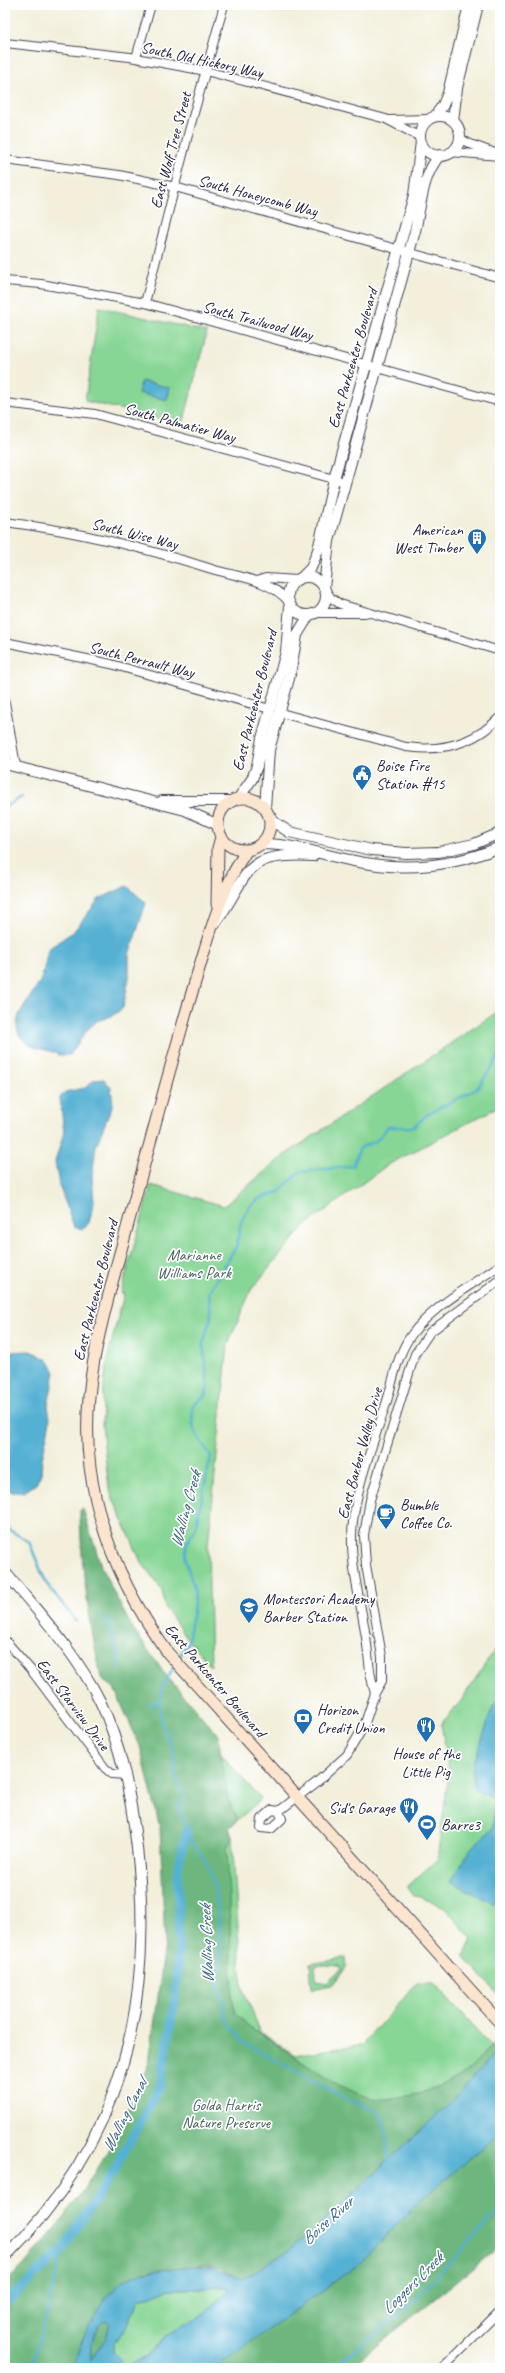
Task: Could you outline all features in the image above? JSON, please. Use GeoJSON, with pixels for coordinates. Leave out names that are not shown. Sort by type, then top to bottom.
{"type":"FeatureCollection","features":[{"type":"Feature","properties":{"kind":"main road"},"geometry":{"type":"LineString","coordinates":[[253,799],[266,810],[270,829],[262,844],[246,850],[232,848],[221,837],[218,825],[221,811],[234,800],[253,799]]}},
{"type":"Feature","properties":{"kind":"main road","name":"East Parkcenter Boulevard"},"geometry":{"type":"LineString","coordinates":[[217,911],[218,848],[221,837]]}},
{"type":"Feature","properties":{"kind":"main road","name":"East Parkcenter Boulevard"},"geometry":{"type":"LineString","coordinates":[[246,850],[234,868],[217,911],[191,993],[97,1336],[91,1372],[88,1405],[90,1468],[105,1532],[119,1572],[158,1639],[195,1684],[298,1797],[500,2024]]}},
{"type":"Feature","properties":{"kind":"street"},"geometry":{"type":"LineString","coordinates":[[136,58],[150,5]]}},
{"type":"Feature","properties":{"kind":"street","name":"East Wolf Tree Street"},"geometry":{"type":"LineString","coordinates":[[145,303],[224,5]]}},
{"type":"Feature","properties":{"kind":"street"},"geometry":{"type":"LineString","coordinates":[[468,5],[444,105],[422,127],[421,139],[430,153],[440,155],[450,152],[500,155]]}},
{"type":"Feature","properties":{"kind":"street"},"geometry":{"type":"LineString","coordinates":[[453,121],[460,75],[478,5]]}},
{"type":"Feature","properties":{"kind":"street","name":"South Old Hickory Way"},"geometry":{"type":"LineString","coordinates":[[5,43],[136,58],[206,71],[389,120],[421,139]]}},
{"type":"Feature","properties":{"kind":"street"},"geometry":{"type":"LineString","coordinates":[[432,118],[448,118],[457,126],[459,138],[458,143],[450,152]]}},
{"type":"Feature","properties":{"kind":"street","name":"South Old Hickory Way"},"geometry":{"type":"LineString","coordinates":[[389,120],[432,118]]}},
{"type":"Feature","properties":{"kind":"street"},"geometry":{"type":"LineString","coordinates":[[459,138],[470,144],[500,155]]}},
{"type":"Feature","properties":{"kind":"street","name":"East Parkcenter Boulevard"},"geometry":{"type":"LineString","coordinates":[[324,588],[327,549],[377,368],[404,251],[414,195],[421,139]]}},
{"type":"Feature","properties":{"kind":"street","name":"East Parkcenter Boulevard"},"geometry":{"type":"LineString","coordinates":[[299,579],[311,568],[316,559],[334,479],[367,364],[429,171],[440,155]]}},
{"type":"Feature","properties":{"kind":"street","name":"South Honeycomb Way"},"geometry":{"type":"LineString","coordinates":[[5,160],[119,175],[175,187],[500,278]]}},
{"type":"Feature","properties":{"kind":"street","name":"South Trailwood Way"},"geometry":{"type":"LineString","coordinates":[[5,281],[41,284],[145,303],[500,402]]}},
{"type":"Feature","properties":{"kind":"street","name":"South Palmatier Way"},"geometry":{"type":"LineString","coordinates":[[5,403],[95,414],[345,482]]}},
{"type":"Feature","properties":{"kind":"street","name":"South Wise Way"},"geometry":{"type":"LineString","coordinates":[[5,522],[131,544],[256,581],[280,592],[289,604]]}},
{"type":"Feature","properties":{"kind":"street","name":"South Wise Way"},"geometry":{"type":"LineString","coordinates":[[256,581],[266,578],[299,579]]}},
{"type":"Feature","properties":{"kind":"street"},"geometry":{"type":"LineString","coordinates":[[367,613],[299,614],[289,604],[289,590],[299,579],[315,579],[331,598],[340,604],[500,651]]}},
{"type":"Feature","properties":{"kind":"street"},"geometry":{"type":"LineString","coordinates":[[312,614],[325,602],[324,588]]}},
{"type":"Feature","properties":{"kind":"street","name":"East Parkcenter Boulevard"},"geometry":{"type":"LineString","coordinates":[[234,800],[252,779],[257,766],[270,709],[286,652],[289,604]]}},
{"type":"Feature","properties":{"kind":"street","name":"East Parkcenter Boulevard"},"geometry":{"type":"LineString","coordinates":[[266,810],[269,750],[281,713],[297,636],[312,614]]}},
{"type":"Feature","properties":{"kind":"street","name":"South Perrault Way"},"geometry":{"type":"LineString","coordinates":[[5,642],[112,664],[270,709]]}},
{"type":"Feature","properties":{"kind":"street"},"geometry":{"type":"LineString","coordinates":[[5,702],[16,766]]}},
{"type":"Feature","properties":{"kind":"street"},"geometry":{"type":"LineString","coordinates":[[281,713],[422,750],[446,748],[461,744],[487,729],[500,718]]}},
{"type":"Feature","properties":{"kind":"street"},"geometry":{"type":"LineString","coordinates":[[5,764],[193,813],[205,821],[218,825]]}},
{"type":"Feature","properties":{"kind":"street"},"geometry":{"type":"LineString","coordinates":[[150,801],[215,799],[234,800]]}},
{"type":"Feature","properties":{"kind":"street"},"geometry":{"type":"LineString","coordinates":[[266,810],[274,822],[288,832],[372,850],[438,852],[474,844],[500,833]]}},
{"type":"Feature","properties":{"kind":"street"},"geometry":{"type":"LineString","coordinates":[[262,844],[290,845],[335,857],[387,867],[431,867],[455,862],[500,847]]}},
{"type":"Feature","properties":{"kind":"street"},"geometry":{"type":"LineString","coordinates":[[212,929],[230,902],[244,875],[256,864],[269,857],[284,854],[335,857]]}},
{"type":"Feature","properties":{"kind":"street","name":"East Barber Valley Drive"},"geometry":{"type":"LineString","coordinates":[[375,1693],[370,1679],[369,1656],[358,1593],[352,1536],[356,1505],[374,1443],[401,1357],[411,1334],[428,1316],[500,1265]]}},
{"type":"Feature","properties":{"kind":"street","name":"East Barber Valley Drive"},"geometry":{"type":"LineString","coordinates":[[279,1811],[298,1797],[347,1755],[364,1726],[375,1693],[382,1680],[382,1656],[364,1553],[364,1535],[370,1500],[415,1354],[421,1342],[447,1318],[500,1280]]}},
{"type":"Feature","properties":{"kind":"street"},"geometry":{"type":"LineString","coordinates":[[5,1572],[64,1644],[91,1685],[112,1730],[132,1800],[142,1895],[141,1955],[132,2027],[117,2086],[93,2141],[82,2161],[48,2211],[5,2257]]}},
{"type":"Feature","properties":{"kind":"street","name":"East Starview Drive"},"geometry":{"type":"LineString","coordinates":[[5,1640],[31,1670],[105,1768],[112,1774],[126,1775]]}},
{"type":"Feature","properties":{"kind":"street"},"geometry":{"type":"LineString","coordinates":[[442,2368],[500,2312]]}},
{"type":"Feature","properties":{"kind":"green space"},"geometry":{"type":"Polygon","coordinates":[[[99,307],[207,332],[183,424],[85,401],[99,307]]]}},
{"type":"Feature","properties":{"kind":"green space","name":"Marianne Williams Park"},"geometry":{"type":"Polygon","coordinates":[[[500,1010],[500,1106],[386,1166],[304,1226],[251,1290],[228,1344],[208,1546],[211,1666],[188,1640],[165,1607],[162,1590],[141,1562],[109,1489],[102,1427],[104,1382],[109,1352],[124,1294],[121,1293],[151,1185],[224,1206],[282,1157],[500,1010]]]}},
{"type":"Feature","properties":{"kind":"green space","name":"Golda Harris Nature Preserve"},"geometry":{"type":"Polygon","coordinates":[[[83,1509],[102,1569],[132,1628],[165,1674],[218,1735],[227,1793],[232,1809],[238,1819],[229,1828],[232,1837],[227,1848],[233,2001],[236,2013],[247,2025],[338,2085],[370,2098],[387,2099],[419,2094],[457,2078],[469,2070],[496,2042],[500,2048],[454,2099],[316,2228],[289,2250],[243,2279],[221,2268],[205,2265],[144,2272],[104,2302],[83,2339],[72,2368],[5,2368],[5,2283],[24,2265],[74,2205],[116,2137],[149,2063],[165,1944],[160,1828],[140,1746],[114,1688],[101,1678],[84,1577],[80,1516],[80,1510],[83,1509]]]}},
{"type":"Feature","properties":{"kind":"green space"},"geometry":{"type":"Polygon","coordinates":[[[500,1642],[500,1996],[464,1957],[472,1939],[443,1906],[414,1895],[407,1886],[437,1860],[449,1772],[441,1724],[460,1702],[500,1642]]]}},
{"type":"Feature","properties":{"kind":"green space"},"geometry":{"type":"Polygon","coordinates":[[[152,1677],[261,1799],[229,1828],[232,1837],[242,1987],[261,2033],[295,2055],[363,2044],[417,1983],[434,1983],[491,2046],[464,2081],[367,2121],[182,2011],[152,1677]]]}},
{"type":"Feature","properties":{"kind":"green space"},"geometry":{"type":"Polygon","coordinates":[[[346,1958],[347,1967],[332,1985],[312,1989],[310,1964],[346,1958]],[[315,1966],[314,1969],[317,1981],[327,1983],[342,1969],[339,1966],[315,1966]]]}},
{"type":"Feature","properties":{"kind":"green space"},"geometry":{"type":"Polygon","coordinates":[[[500,2133],[500,2246],[349,2368],[215,2368],[359,2264],[414,2206],[500,2133]]]}},
{"type":"Feature","properties":{"kind":"green space"},"geometry":{"type":"Polygon","coordinates":[[[217,2286],[231,2288],[205,2313],[164,2337],[141,2359],[124,2365],[113,2352],[113,2343],[127,2327],[138,2301],[170,2289],[200,2289],[217,2286]]]}},
{"type":"Feature","properties":{"kind":"green space"},"geometry":{"type":"Polygon","coordinates":[[[105,2321],[110,2323],[106,2338],[92,2359],[93,2338],[97,2329],[105,2321]]]}},
{"type":"Feature","properties":{"kind":"water"},"geometry":{"type":"Polygon","coordinates":[[[141,381],[170,388],[167,400],[138,393],[141,381]]]}},
{"type":"Feature","properties":{"kind":"water"},"geometry":{"type":"Polygon","coordinates":[[[127,886],[146,903],[129,955],[129,978],[123,1008],[112,1016],[97,1021],[86,1031],[70,1055],[58,1055],[51,1051],[31,1046],[20,1035],[17,1027],[18,1019],[26,1002],[41,979],[48,949],[74,931],[99,899],[127,886]]]}},
{"type":"Feature","properties":{"kind":"water"},"geometry":{"type":"Polygon","coordinates":[[[104,1079],[111,1088],[113,1104],[96,1146],[92,1177],[94,1201],[89,1223],[82,1230],[74,1227],[59,1185],[55,1162],[64,1132],[60,1098],[65,1092],[85,1088],[94,1080],[104,1079]]]}},
{"type":"Feature","properties":{"kind":"water"},"geometry":{"type":"Polygon","coordinates":[[[31,1351],[48,1360],[55,1372],[48,1405],[50,1421],[42,1459],[41,1474],[36,1484],[24,1492],[12,1492],[5,1488],[5,1352],[31,1351]]]}},
{"type":"Feature","properties":{"kind":"water"},"geometry":{"type":"Polygon","coordinates":[[[500,1697],[500,1904],[490,1902],[450,1881],[472,1847],[493,1828],[494,1799],[475,1790],[472,1769],[491,1712],[500,1697]]]}},
{"type":"Feature","properties":{"kind":"water","name":"Boise River"},"geometry":{"type":"Polygon","coordinates":[[[500,2048],[500,2133],[414,2206],[359,2264],[215,2368],[72,2368],[91,2322],[105,2300],[122,2282],[145,2272],[191,2266],[215,2268],[243,2279],[289,2250],[316,2228],[454,2099],[500,2048]],[[217,2286],[200,2289],[170,2289],[138,2301],[127,2327],[113,2343],[113,2352],[125,2365],[146,2356],[164,2337],[205,2313],[230,2288],[217,2286]],[[105,2321],[97,2329],[93,2338],[92,2359],[106,2338],[110,2323],[105,2321]]]}},
{"type":"Feature","properties":{"kind":"waterway"},"geometry":{"type":"LineString","coordinates":[[5,807],[22,797]]}},
{"type":"Feature","properties":{"kind":"waterway","name":"Walling Creek"},"geometry":{"type":"LineString","coordinates":[[178,1659],[188,1642],[195,1591],[185,1559],[187,1543],[195,1529],[211,1456],[198,1438],[194,1427],[192,1413],[193,1405],[206,1396],[208,1385],[203,1344],[211,1317],[209,1292],[237,1245],[241,1222],[249,1207],[260,1198],[279,1192],[299,1172],[353,1166],[360,1148],[376,1141],[388,1127],[413,1127],[429,1113],[477,1089],[500,1055]]}},
{"type":"Feature","properties":{"kind":"waterway"},"geometry":{"type":"LineString","coordinates":[[5,1527],[29,1542],[46,1583],[76,1621]]}},
{"type":"Feature","properties":{"kind":"waterway"},"geometry":{"type":"LineString","coordinates":[[102,1618],[108,1620],[121,1668]]}},
{"type":"Feature","properties":{"kind":"waterway","name":"Walling Creek"},"geometry":{"type":"LineString","coordinates":[[175,1665],[163,1686],[160,1702],[162,1724],[175,1755],[175,1776],[181,1786],[183,1795],[179,1809],[192,1842],[209,1867],[216,1892],[221,1939],[218,1982],[227,2023],[243,2042],[348,2100],[378,2113],[384,2122],[389,2161]]}},
{"type":"Feature","properties":{"kind":"waterway"},"geometry":{"type":"LineString","coordinates":[[150,1704],[160,1702]]}},
{"type":"Feature","properties":{"kind":"waterway","name":"Walling Canal"},"geometry":{"type":"LineString","coordinates":[[5,2304],[64,2248],[112,2174],[160,2086],[174,2006],[179,1949],[178,1866],[187,1830]]}},
{"type":"Feature","properties":{"kind":"waterway","name":"Loggers Creek"},"geometry":{"type":"LineString","coordinates":[[333,2368],[408,2307],[500,2209]]}},
{"type":"Feature","properties":{"kind":"waterway"},"geometry":{"type":"LineString","coordinates":[[32,2368],[64,2248]]}},
{"type":"Feature","properties":{"kind":"place","name":"American West Timber"},"geometry":{"type":"Point","coordinates":[477,555]}},
{"type":"Feature","properties":{"kind":"place","name":"Boise Fire Station #15"},"geometry":{"type":"Point","coordinates":[362,791]}},
{"type":"Feature","properties":{"kind":"place","name":"Bumble Coffee Co."},"geometry":{"type":"Point","coordinates":[386,1530]}},
{"type":"Feature","properties":{"kind":"place","name":"Montessori Academy Barber Station"},"geometry":{"type":"Point","coordinates":[249,1624]}},
{"type":"Feature","properties":{"kind":"place","name":"Horizon Credit Union"},"geometry":{"type":"Point","coordinates":[303,1735]}},
{"type":"Feature","properties":{"kind":"place","name":"House of the Little Pig"},"geometry":{"type":"Point","coordinates":[426,1743]}},
{"type":"Feature","properties":{"kind":"place","name":"Sid's Garage"},"geometry":{"type":"Point","coordinates":[409,1824]}},
{"type":"Feature","properties":{"kind":"place","name":"Barre3"},"geometry":{"type":"Point","coordinates":[427,1841]}}]}
